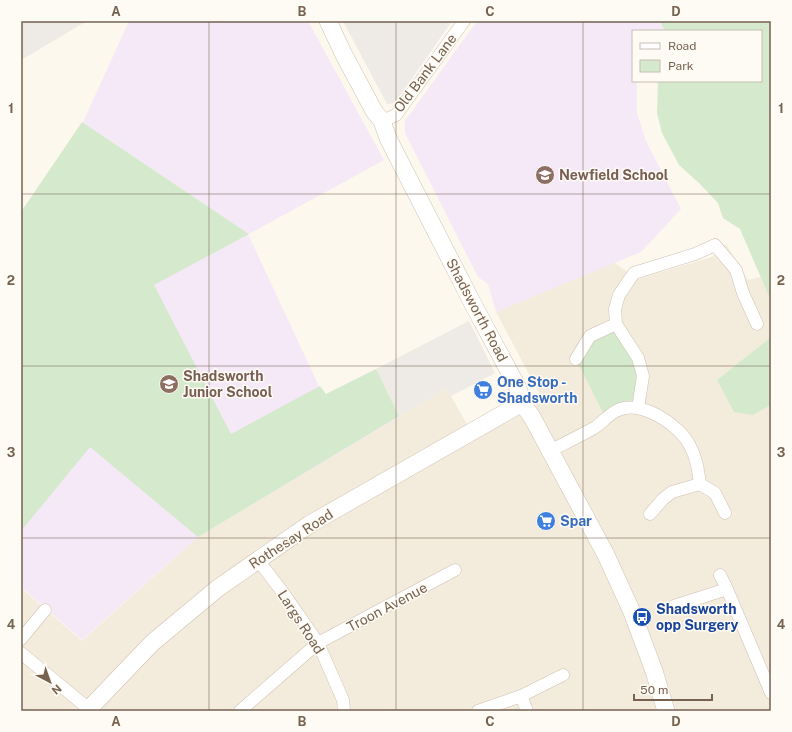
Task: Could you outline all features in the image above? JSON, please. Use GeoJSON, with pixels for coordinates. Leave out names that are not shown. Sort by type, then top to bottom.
{"type":"FeatureCollection","features":[{"type":"Feature","properties":{"kind":"main road","name":"Shadsworth Road"},"geometry":{"type":"LineString","coordinates":[[328,21],[343,53],[382,122],[395,152],[518,388],[522,403],[551,450],[606,555],[632,612],[654,671],[666,711]]}},
{"type":"Feature","properties":{"kind":"main road","name":"Rothesay Road"},"geometry":{"type":"LineString","coordinates":[[88,710],[152,643],[218,588],[310,524],[522,403]]}},
{"type":"Feature","properties":{"kind":"street","name":"Old Bank Lane"},"geometry":{"type":"LineString","coordinates":[[382,122],[396,115],[464,21]]}},
{"type":"Feature","properties":{"kind":"street"},"geometry":{"type":"LineString","coordinates":[[638,408],[643,376],[638,358],[616,324],[615,309],[619,295],[634,273],[695,254],[715,245],[736,270],[742,293],[757,324]]}},
{"type":"Feature","properties":{"kind":"street"},"geometry":{"type":"LineString","coordinates":[[576,359],[590,336],[616,324]]}},
{"type":"Feature","properties":{"kind":"street"},"geometry":{"type":"LineString","coordinates":[[551,450],[593,428],[617,411],[628,408],[638,408],[665,420],[679,431],[690,444],[697,460],[700,484]]}},
{"type":"Feature","properties":{"kind":"street"},"geometry":{"type":"LineString","coordinates":[[650,514],[663,499],[672,492],[700,484],[715,493],[725,513]]}},
{"type":"Feature","properties":{"kind":"street","name":"Largs Road"},"geometry":{"type":"LineString","coordinates":[[258,560],[318,643],[343,700],[344,711]]}},
{"type":"Feature","properties":{"kind":"street","name":"Troon Avenue"},"geometry":{"type":"LineString","coordinates":[[240,711],[318,643],[455,570]]}},
{"type":"Feature","properties":{"kind":"street"},"geometry":{"type":"LineString","coordinates":[[720,574],[771,693]]}},
{"type":"Feature","properties":{"kind":"street"},"geometry":{"type":"LineString","coordinates":[[674,606],[727,589]]}},
{"type":"Feature","properties":{"kind":"street"},"geometry":{"type":"LineString","coordinates":[[21,639],[45,610]]}},
{"type":"Feature","properties":{"kind":"street"},"geometry":{"type":"LineString","coordinates":[[21,653],[88,710]]}},
{"type":"Feature","properties":{"kind":"street"},"geometry":{"type":"LineString","coordinates":[[478,711],[521,696],[563,675]]}},
{"type":"Feature","properties":{"kind":"street"},"geometry":{"type":"LineString","coordinates":[[521,696],[527,711]]}},
{"type":"Feature","properties":{"kind":"shaded area"},"geometry":{"type":"Polygon","coordinates":[[[21,21],[87,21],[21,60],[21,21]]]}},
{"type":"Feature","properties":{"kind":"shaded area","name":"Shadsworth Junior School"},"geometry":{"type":"Polygon","coordinates":[[[129,21],[308,21],[384,160],[249,234],[94,130],[248,234],[324,397],[376,371],[399,417],[198,537],[82,640],[21,587],[21,212],[83,122],[129,21]]]}},
{"type":"Feature","properties":{"kind":"shaded area"},"geometry":{"type":"Polygon","coordinates":[[[343,21],[452,21],[395,103],[387,104],[343,21]]]}},
{"type":"Feature","properties":{"kind":"shaded area","name":"Newfield School"},"geometry":{"type":"Polygon","coordinates":[[[477,21],[660,21],[664,30],[632,30],[632,82],[637,82],[637,113],[646,141],[681,209],[641,252],[496,312],[488,284],[478,277],[405,133],[405,121],[477,21]]]}},
{"type":"Feature","properties":{"kind":"shaded area"},"geometry":{"type":"Polygon","coordinates":[[[726,244],[748,280],[761,277],[771,301],[771,337],[717,380],[753,415],[771,405],[771,711],[21,711],[21,588],[82,641],[198,537],[399,416],[447,389],[476,440],[539,393],[496,312],[613,262],[638,279],[712,257],[726,244]]]}},
{"type":"Feature","properties":{"kind":"shaded area"},"geometry":{"type":"Polygon","coordinates":[[[469,321],[495,373],[451,396],[447,389],[399,416],[376,369],[469,321]]]}},
{"type":"Feature","properties":{"kind":"green space"},"geometry":{"type":"Polygon","coordinates":[[[660,21],[771,21],[771,301],[740,229],[723,218],[718,203],[679,165],[662,133],[657,113],[658,82],[762,82],[762,30],[664,30],[660,21]]]}},
{"type":"Feature","properties":{"kind":"green space","name":"Shadsworth Junior School"},"geometry":{"type":"Polygon","coordinates":[[[82,122],[249,234],[154,285],[231,434],[320,386],[326,394],[376,369],[399,416],[198,537],[90,447],[21,531],[21,212],[82,122]]]}},
{"type":"Feature","properties":{"kind":"green space"},"geometry":{"type":"Polygon","coordinates":[[[616,324],[643,376],[638,408],[606,419],[576,359],[590,336],[616,324]]]}},
{"type":"Feature","properties":{"kind":"green space"},"geometry":{"type":"Polygon","coordinates":[[[771,337],[771,405],[753,415],[734,412],[717,380],[771,337]]]}},
{"type":"Feature","properties":{"kind":"place","name":"Newfield School"},"geometry":{"type":"Point","coordinates":[545,175]}},
{"type":"Feature","properties":{"kind":"place","name":"Shadsworth Junior School"},"geometry":{"type":"Point","coordinates":[169,384]}},
{"type":"Feature","properties":{"kind":"place","name":"One Stop - Shadsworth"},"geometry":{"type":"Point","coordinates":[483,390]}},
{"type":"Feature","properties":{"kind":"place","name":"Spar"},"geometry":{"type":"Point","coordinates":[546,521]}},
{"type":"Feature","properties":{"kind":"place","name":"Shadsworth opp Surgery"},"geometry":{"type":"Point","coordinates":[642,617]}}]}
